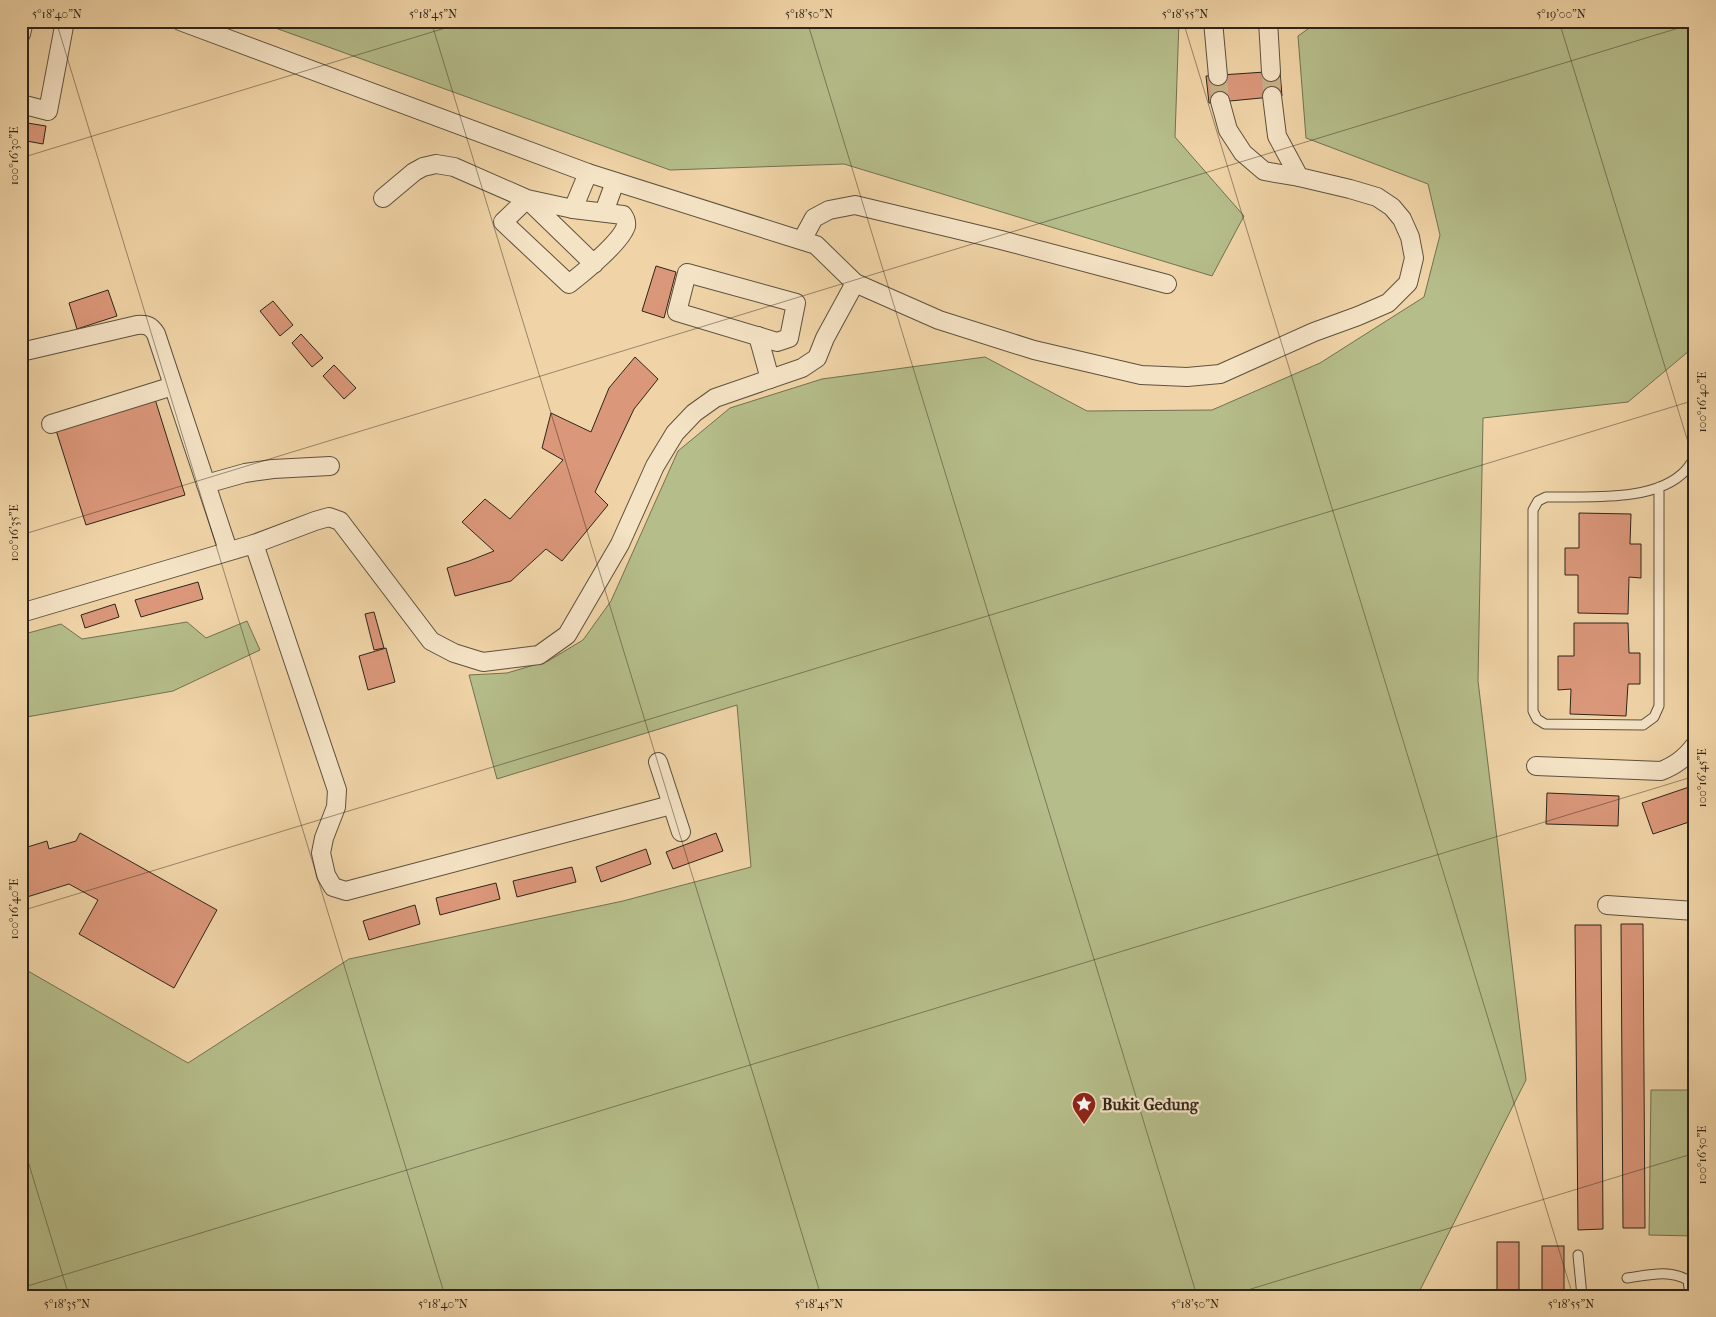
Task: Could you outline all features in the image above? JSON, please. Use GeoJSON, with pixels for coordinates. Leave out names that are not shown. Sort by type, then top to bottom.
{"type":"FeatureCollection","features":[{"type":"Feature","properties":{"kind":"street"},"geometry":{"type":"LineString","coordinates":[[21,34],[24,21]]}},
{"type":"Feature","properties":{"kind":"street"},"geometry":{"type":"LineString","coordinates":[[21,104],[48,111],[65,21]]}},
{"type":"Feature","properties":{"kind":"street"},"geometry":{"type":"LineString","coordinates":[[180,21],[588,173],[816,245],[855,283],[939,320],[1034,350],[1141,375],[1187,377],[1220,374],[1314,332],[1388,303],[1408,283],[1414,258],[1410,237],[1402,219],[1392,207],[1378,197],[1298,177],[1264,171],[1243,153],[1228,130],[1220,102]]}},
{"type":"Feature","properties":{"kind":"street"},"geometry":{"type":"LineString","coordinates":[[1213,21],[1218,76]]}},
{"type":"Feature","properties":{"kind":"street"},"geometry":{"type":"LineString","coordinates":[[1268,21],[1271,72]]}},
{"type":"Feature","properties":{"kind":"street"},"geometry":{"type":"LineString","coordinates":[[1272,96],[1277,136],[1298,177]]}},
{"type":"Feature","properties":{"kind":"street"},"geometry":{"type":"LineString","coordinates":[[384,198],[414,172],[423,167],[436,164],[454,167],[527,199],[573,209],[623,214],[626,220],[626,227],[594,264],[569,284],[503,222],[527,199]]}},
{"type":"Feature","properties":{"kind":"street"},"geometry":{"type":"LineString","coordinates":[[573,209],[588,173]]}},
{"type":"Feature","properties":{"kind":"street"},"geometry":{"type":"LineString","coordinates":[[604,212],[615,182]]}},
{"type":"Feature","properties":{"kind":"street"},"geometry":{"type":"LineString","coordinates":[[527,199],[594,264]]}},
{"type":"Feature","properties":{"kind":"street"},"geometry":{"type":"LineString","coordinates":[[802,240],[814,218],[829,210],[855,205],[1001,240],[1167,284]]}},
{"type":"Feature","properties":{"kind":"street"},"geometry":{"type":"LineString","coordinates":[[687,273],[796,303],[790,338],[777,342],[758,336],[677,312],[687,273]]}},
{"type":"Feature","properties":{"kind":"street"},"geometry":{"type":"LineString","coordinates":[[21,613],[228,550],[254,544],[329,517],[340,521],[432,641],[454,653],[484,662],[539,655],[568,635],[620,544],[655,466],[675,432],[694,413],[715,398],[802,368],[817,358],[825,338],[855,283]]}},
{"type":"Feature","properties":{"kind":"street"},"geometry":{"type":"LineString","coordinates":[[21,352],[145,324],[151,327],[156,334],[228,550]]}},
{"type":"Feature","properties":{"kind":"street"},"geometry":{"type":"LineString","coordinates":[[758,336],[770,379]]}},
{"type":"Feature","properties":{"kind":"street"},"geometry":{"type":"LineString","coordinates":[[52,424],[173,386]]}},
{"type":"Feature","properties":{"kind":"street"},"geometry":{"type":"LineString","coordinates":[[206,484],[273,469],[330,466]]}},
{"type":"Feature","properties":{"kind":"street"},"geometry":{"type":"LineString","coordinates":[[254,544],[337,790],[336,807],[324,838],[321,853],[326,875],[333,887],[346,891],[671,805]]}},
{"type":"Feature","properties":{"kind":"street"},"geometry":{"type":"LineString","coordinates":[[1536,766],[1661,771],[1675,765],[1686,757],[1695,745]]}},
{"type":"Feature","properties":{"kind":"street"},"geometry":{"type":"LineString","coordinates":[[658,762],[681,832]]}},
{"type":"Feature","properties":{"kind":"street"},"geometry":{"type":"LineString","coordinates":[[1608,905],[1695,911]]}},
{"type":"Feature","properties":{"kind":"lane"},"geometry":{"type":"LineString","coordinates":[[1658,487],[1658,706],[1654,717],[1643,724],[1545,724],[1537,719],[1534,711],[1533,510],[1538,501],[1546,497],[1632,494],[1658,487],[1670,483],[1686,470],[1695,457]]}},
{"type":"Feature","properties":{"kind":"lane"},"geometry":{"type":"LineString","coordinates":[[1578,1255],[1582,1296]]}},
{"type":"Feature","properties":{"kind":"lane"},"geometry":{"type":"LineString","coordinates":[[1628,1278],[1667,1273],[1678,1274],[1688,1280],[1690,1296]]}},
{"type":"Feature","properties":{"kind":"green space"},"geometry":{"type":"Polygon","coordinates":[[[256,21],[1179,21],[1175,137],[1244,216],[1212,276],[844,164],[670,170],[256,21]]]}},
{"type":"Feature","properties":{"kind":"green space"},"geometry":{"type":"Polygon","coordinates":[[[1319,21],[1695,21],[1695,346],[1628,402],[1483,418],[1478,681],[1526,1080],[1417,1296],[21,1296],[21,967],[188,1063],[349,959],[623,901],[751,867],[737,705],[497,779],[469,675],[507,673],[548,661],[583,640],[611,601],[678,451],[730,408],[822,379],[985,357],[1087,411],[1212,410],[1320,363],[1424,297],[1440,235],[1428,184],[1306,138],[1298,36],[1319,21]]]}},
{"type":"Feature","properties":{"kind":"green space"},"geometry":{"type":"Polygon","coordinates":[[[247,621],[260,650],[173,691],[21,718],[21,635],[61,624],[82,639],[187,622],[206,638],[247,621]]]}},
{"type":"Feature","properties":{"kind":"green space"},"geometry":{"type":"Polygon","coordinates":[[[1651,1090],[1695,1090],[1695,1236],[1649,1235],[1651,1090]]]}},
{"type":"Feature","properties":{"kind":"building"},"geometry":{"type":"Polygon","coordinates":[[[1280,71],[1282,96],[1209,103],[1206,76],[1280,71]]]}},
{"type":"Feature","properties":{"kind":"building"},"geometry":{"type":"Polygon","coordinates":[[[21,122],[46,126],[43,144],[21,140],[21,122]]]}},
{"type":"Feature","properties":{"kind":"building"},"geometry":{"type":"Polygon","coordinates":[[[656,266],[676,272],[664,318],[642,311],[656,266]]]}},
{"type":"Feature","properties":{"kind":"building"},"geometry":{"type":"Polygon","coordinates":[[[108,290],[117,316],[77,329],[69,303],[108,290]]]}},
{"type":"Feature","properties":{"kind":"building"},"geometry":{"type":"Polygon","coordinates":[[[273,301],[293,325],[280,336],[260,311],[273,301]]]}},
{"type":"Feature","properties":{"kind":"building"},"geometry":{"type":"Polygon","coordinates":[[[301,334],[323,358],[312,367],[292,343],[301,334]]]}},
{"type":"Feature","properties":{"kind":"building"},"geometry":{"type":"Polygon","coordinates":[[[635,357],[658,379],[634,409],[595,492],[608,505],[562,561],[546,549],[511,581],[455,596],[447,568],[494,551],[462,522],[485,499],[510,519],[563,460],[542,448],[551,413],[591,432],[609,388],[635,357]]]}},
{"type":"Feature","properties":{"kind":"building"},"geometry":{"type":"Polygon","coordinates":[[[334,365],[356,388],[344,399],[323,376],[334,365]]]}},
{"type":"Feature","properties":{"kind":"building"},"geometry":{"type":"Polygon","coordinates":[[[1695,382],[1695,392],[1690,386],[1695,382]]]}},
{"type":"Feature","properties":{"kind":"building"},"geometry":{"type":"Polygon","coordinates":[[[154,396],[185,495],[86,525],[55,427],[154,396]]]}},
{"type":"Feature","properties":{"kind":"building"},"geometry":{"type":"Polygon","coordinates":[[[1579,513],[1631,514],[1630,544],[1641,544],[1641,578],[1629,577],[1628,614],[1578,613],[1578,575],[1565,575],[1565,548],[1579,548],[1579,513]]]}},
{"type":"Feature","properties":{"kind":"building"},"geometry":{"type":"Polygon","coordinates":[[[198,582],[203,599],[141,617],[135,600],[198,582]]]}},
{"type":"Feature","properties":{"kind":"building"},"geometry":{"type":"Polygon","coordinates":[[[115,604],[119,617],[85,628],[81,615],[115,604]]]}},
{"type":"Feature","properties":{"kind":"building"},"geometry":{"type":"Polygon","coordinates":[[[374,612],[384,648],[374,650],[365,614],[374,612]]]}},
{"type":"Feature","properties":{"kind":"building"},"geometry":{"type":"Polygon","coordinates":[[[1574,623],[1628,623],[1629,653],[1640,653],[1640,684],[1628,684],[1626,716],[1570,714],[1571,689],[1558,690],[1558,656],[1574,656],[1574,623]]]}},
{"type":"Feature","properties":{"kind":"building"},"geometry":{"type":"Polygon","coordinates":[[[386,648],[395,682],[368,690],[359,656],[386,648]]]}},
{"type":"Feature","properties":{"kind":"building"},"geometry":{"type":"Polygon","coordinates":[[[1695,785],[1695,820],[1653,834],[1642,803],[1695,785]]]}},
{"type":"Feature","properties":{"kind":"building"},"geometry":{"type":"Polygon","coordinates":[[[1547,793],[1619,796],[1618,826],[1546,824],[1547,793]]]}},
{"type":"Feature","properties":{"kind":"building"},"geometry":{"type":"Polygon","coordinates":[[[80,833],[217,910],[174,988],[79,934],[98,900],[69,884],[27,897],[21,878],[21,849],[47,841],[49,849],[76,841],[80,833]]]}},
{"type":"Feature","properties":{"kind":"building"},"geometry":{"type":"Polygon","coordinates":[[[716,833],[723,851],[673,869],[666,852],[716,833]]]}},
{"type":"Feature","properties":{"kind":"building"},"geometry":{"type":"Polygon","coordinates":[[[646,849],[651,864],[601,882],[596,867],[646,849]]]}},
{"type":"Feature","properties":{"kind":"building"},"geometry":{"type":"Polygon","coordinates":[[[572,867],[576,882],[517,897],[513,881],[572,867]]]}},
{"type":"Feature","properties":{"kind":"building"},"geometry":{"type":"Polygon","coordinates":[[[496,883],[500,899],[440,915],[436,898],[496,883]]]}},
{"type":"Feature","properties":{"kind":"building"},"geometry":{"type":"Polygon","coordinates":[[[415,905],[420,924],[369,940],[363,921],[415,905]]]}},
{"type":"Feature","properties":{"kind":"building"},"geometry":{"type":"Polygon","coordinates":[[[1621,924],[1643,924],[1645,1228],[1623,1228],[1621,924]]]}},
{"type":"Feature","properties":{"kind":"building"},"geometry":{"type":"Polygon","coordinates":[[[1575,925],[1601,925],[1603,1229],[1578,1230],[1575,925]]]}},
{"type":"Feature","properties":{"kind":"building"},"geometry":{"type":"Polygon","coordinates":[[[1497,1242],[1519,1242],[1519,1296],[1497,1296],[1497,1242]]]}},
{"type":"Feature","properties":{"kind":"building"},"geometry":{"type":"Polygon","coordinates":[[[1542,1246],[1564,1246],[1564,1296],[1542,1296],[1542,1246]]]}},
{"type":"Feature","properties":{"kind":"tunnel"},"geometry":{"type":"LineString","coordinates":[[1271,72],[1272,96]]}},
{"type":"Feature","properties":{"kind":"tunnel"},"geometry":{"type":"LineString","coordinates":[[1218,76],[1220,101]]}},
{"type":"Feature","properties":{"kind":"place","name":"Bukit Gedung"},"geometry":{"type":"Point","coordinates":[1084,1125]}}]}
